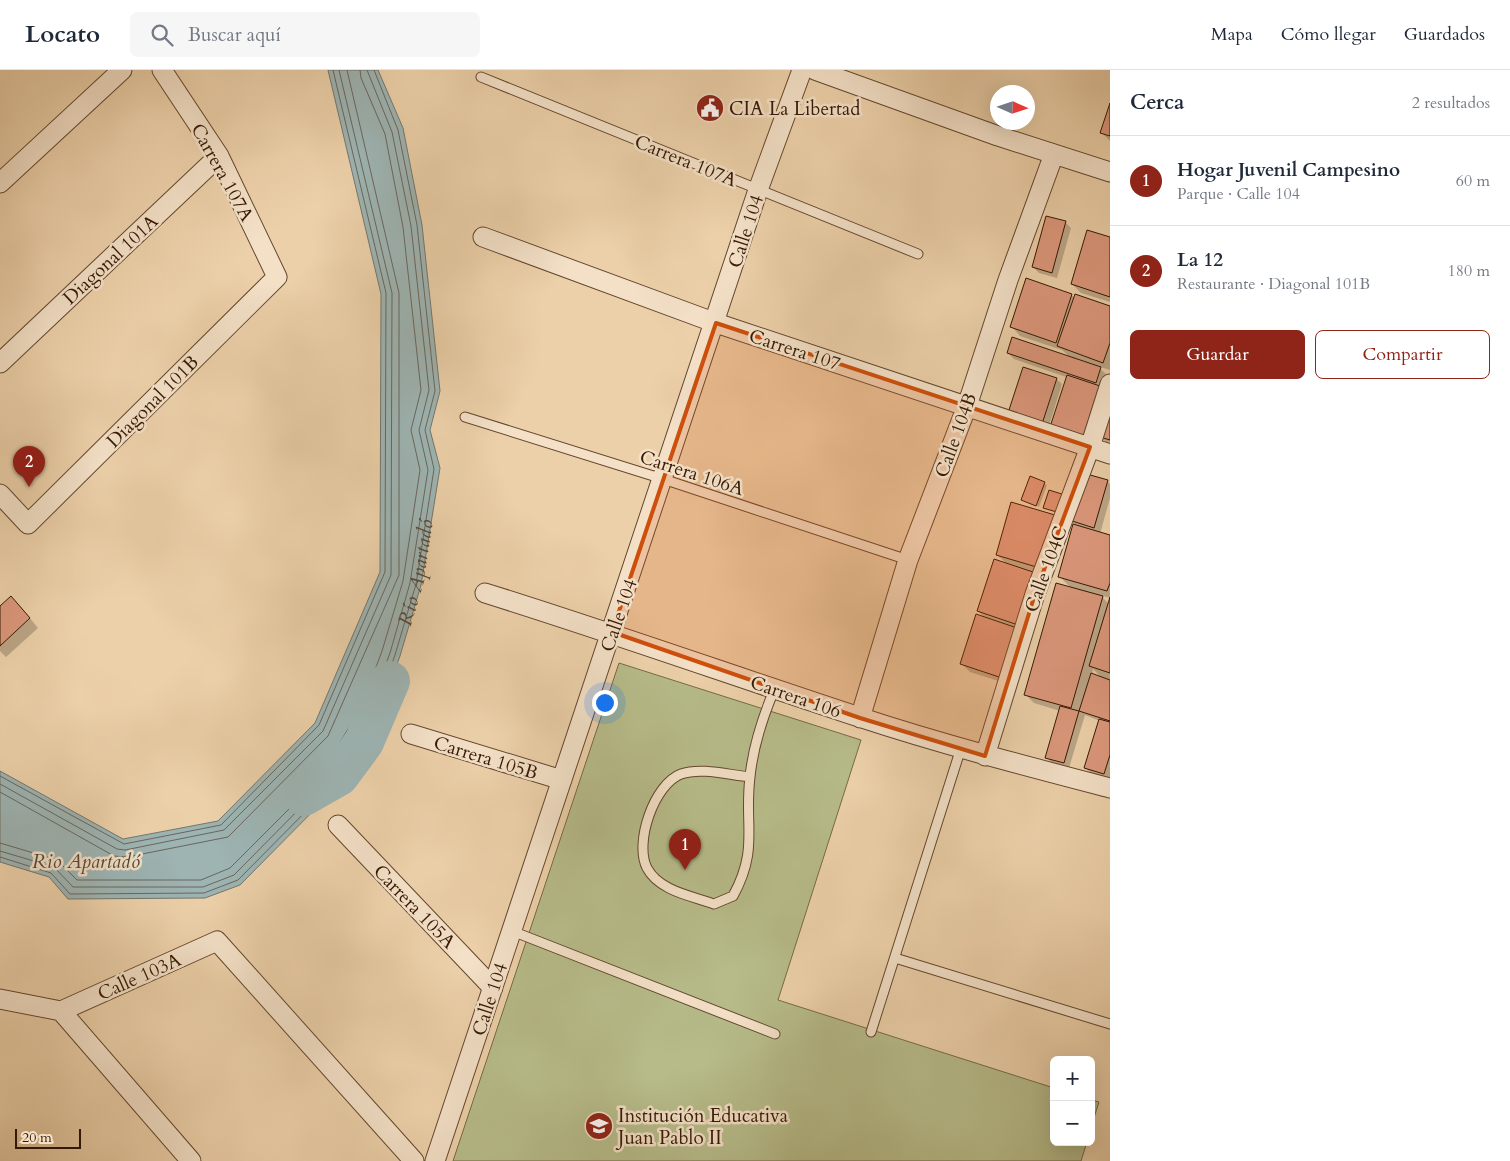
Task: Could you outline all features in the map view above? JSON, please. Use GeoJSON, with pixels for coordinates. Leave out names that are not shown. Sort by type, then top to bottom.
{"type":"FeatureCollection","features":[{"type":"Feature","properties":{"kind":"street"},"geometry":{"type":"LineString","coordinates":[[0,183],[122,70]]}},
{"type":"Feature","properties":{"kind":"street","name":"Carrera 107A"},"geometry":{"type":"LineString","coordinates":[[162,70],[219,156],[277,277]]}},
{"type":"Feature","properties":{"kind":"street","name":"Calle 104"},"geometry":{"type":"LineString","coordinates":[[435,1161],[716,323],[758,190],[802,70]]}},
{"type":"Feature","properties":{"kind":"street"},"geometry":{"type":"LineString","coordinates":[[814,70],[1110,172]]}},
{"type":"Feature","properties":{"kind":"street","name":"Calle 104B"},"geometry":{"type":"LineString","coordinates":[[860,718],[908,560],[967,406],[1054,154]]}},
{"type":"Feature","properties":{"kind":"street","name":"Diagonal 101A"},"geometry":{"type":"LineString","coordinates":[[0,363],[219,156]]}},
{"type":"Feature","properties":{"kind":"street","name":"Carrera 107"},"geometry":{"type":"LineString","coordinates":[[483,237],[716,323],[1110,454]]}},
{"type":"Feature","properties":{"kind":"street","name":"Diagonal 101B"},"geometry":{"type":"LineString","coordinates":[[0,494],[28,524],[277,277]]}},
{"type":"Feature","properties":{"kind":"street","name":"Calle 104C"},"geometry":{"type":"LineString","coordinates":[[985,756],[1035,594],[1090,448],[1110,384]]}},
{"type":"Feature","properties":{"kind":"street","name":"Carrera 106"},"geometry":{"type":"LineString","coordinates":[[485,593],[612,632],[860,718],[985,756],[1110,788]]}},
{"type":"Feature","properties":{"kind":"street","name":"Carrera 105B"},"geometry":{"type":"LineString","coordinates":[[410,734],[562,780]]}},
{"type":"Feature","properties":{"kind":"street","name":"Carrera 105A"},"geometry":{"type":"LineString","coordinates":[[338,825],[493,988]]}},
{"type":"Feature","properties":{"kind":"street","name":"Calle 103A"},"geometry":{"type":"LineString","coordinates":[[61,1011],[217,941],[414,1161]]}},
{"type":"Feature","properties":{"kind":"street"},"geometry":{"type":"LineString","coordinates":[[0,999],[61,1011],[190,1161]]}},
{"type":"Feature","properties":{"kind":"lane","name":"Carrera 107A"},"geometry":{"type":"LineString","coordinates":[[481,77],[918,254]]}},
{"type":"Feature","properties":{"kind":"lane","name":"Carrera 106A"},"geometry":{"type":"LineString","coordinates":[[465,417],[663,479],[908,560]]}},
{"type":"Feature","properties":{"kind":"lane"},"geometry":{"type":"LineString","coordinates":[[750,777],[701,771],[680,774],[666,784],[646,818],[643,854],[648,869],[666,887],[714,904],[734,896],[744,876],[750,855],[750,777],[763,716],[775,688]]}},
{"type":"Feature","properties":{"kind":"lane"},"geometry":{"type":"LineString","coordinates":[[871,1032],[961,748]]}},
{"type":"Feature","properties":{"kind":"lane"},"geometry":{"type":"LineString","coordinates":[[512,931],[775,1034]]}},
{"type":"Feature","properties":{"kind":"lane"},"geometry":{"type":"LineString","coordinates":[[895,958],[1110,1024]]}},
{"type":"Feature","properties":{"kind":"highlighted area"},"geometry":{"type":"Polygon","coordinates":[[[716,323],[1090,447],[1035,594],[985,756],[860,718],[612,632],[716,323]]]}},
{"type":"Feature","properties":{"kind":"green space"},"geometry":{"type":"Polygon","coordinates":[[[619,663],[861,740],[778,1000],[1050,1087],[1050,1146],[1086,1146],[1081,1161],[453,1161],[619,663]]]}},
{"type":"Feature","properties":{"kind":"green space"},"geometry":{"type":"Polygon","coordinates":[[[1095,1101],[1099,1102],[1095,1114],[1095,1101]]]}},
{"type":"Feature","properties":{"kind":"water","name":"Rio Apartadó"},"geometry":{"type":"Polygon","coordinates":[[[328,70],[378,70],[403,128],[422,225],[440,391],[430,430],[440,468],[421,585],[400,656],[377,718],[327,797],[240,885],[205,898],[68,899],[49,877],[0,862],[0,771],[123,839],[218,821],[315,723],[380,572],[381,294],[328,70]]]}},
{"type":"Feature","properties":{"kind":"building"},"geometry":{"type":"Polygon","coordinates":[[[1110,103],[1110,136],[1100,133],[1110,103]]]}},
{"type":"Feature","properties":{"kind":"building"},"geometry":{"type":"Polygon","coordinates":[[[1046,216],[1066,221],[1052,273],[1032,267],[1046,216]]]}},
{"type":"Feature","properties":{"kind":"building"},"geometry":{"type":"Polygon","coordinates":[[[1087,230],[1110,237],[1110,297],[1071,284],[1087,230]]]}},
{"type":"Feature","properties":{"kind":"building"},"geometry":{"type":"Polygon","coordinates":[[[1026,278],[1072,294],[1056,343],[1010,327],[1026,278]]]}},
{"type":"Feature","properties":{"kind":"building"},"geometry":{"type":"Polygon","coordinates":[[[1075,294],[1110,306],[1110,343],[1103,363],[1057,346],[1075,294]]]}},
{"type":"Feature","properties":{"kind":"building"},"geometry":{"type":"Polygon","coordinates":[[[1012,337],[1101,367],[1096,383],[1007,353],[1012,337]]]}},
{"type":"Feature","properties":{"kind":"building"},"geometry":{"type":"Polygon","coordinates":[[[1023,367],[1057,378],[1042,424],[1008,413],[1023,367]]]}},
{"type":"Feature","properties":{"kind":"building"},"geometry":{"type":"Polygon","coordinates":[[[1067,375],[1100,386],[1083,438],[1050,427],[1067,375]]]}},
{"type":"Feature","properties":{"kind":"building"},"geometry":{"type":"Polygon","coordinates":[[[1110,405],[1110,440],[1100,437],[1110,405]]]}},
{"type":"Feature","properties":{"kind":"building"},"geometry":{"type":"Polygon","coordinates":[[[1083,473],[1108,480],[1094,528],[1069,520],[1083,473]]]}},
{"type":"Feature","properties":{"kind":"building"},"geometry":{"type":"Polygon","coordinates":[[[1030,476],[1045,482],[1036,506],[1021,500],[1030,476]]]}},
{"type":"Feature","properties":{"kind":"building"},"geometry":{"type":"Polygon","coordinates":[[[1049,490],[1065,495],[1060,513],[1043,508],[1049,490]]]}},
{"type":"Feature","properties":{"kind":"building"},"geometry":{"type":"Polygon","coordinates":[[[1011,502],[1055,515],[1040,568],[996,555],[1011,502]]]}},
{"type":"Feature","properties":{"kind":"building"},"geometry":{"type":"Polygon","coordinates":[[[1073,524],[1110,535],[1110,583],[1107,591],[1058,577],[1073,524]]]}},
{"type":"Feature","properties":{"kind":"building"},"geometry":{"type":"Polygon","coordinates":[[[994,559],[1039,574],[1021,626],[977,611],[994,559]]]}},
{"type":"Feature","properties":{"kind":"building"},"geometry":{"type":"Polygon","coordinates":[[[1056,583],[1103,596],[1071,708],[1024,695],[1056,583]]]}},
{"type":"Feature","properties":{"kind":"building"},"geometry":{"type":"Polygon","coordinates":[[[11,596],[30,618],[0,646],[0,606],[11,596]]]}},
{"type":"Feature","properties":{"kind":"building"},"geometry":{"type":"Polygon","coordinates":[[[1110,597],[1110,673],[1089,666],[1110,597]]]}},
{"type":"Feature","properties":{"kind":"building"},"geometry":{"type":"Polygon","coordinates":[[[976,614],[1020,629],[1005,679],[960,664],[976,614]]]}},
{"type":"Feature","properties":{"kind":"building"},"geometry":{"type":"Polygon","coordinates":[[[1091,673],[1110,680],[1110,721],[1079,711],[1091,673]]]}},
{"type":"Feature","properties":{"kind":"building"},"geometry":{"type":"Polygon","coordinates":[[[1060,706],[1079,711],[1064,763],[1045,758],[1060,706]]]}},
{"type":"Feature","properties":{"kind":"building"},"geometry":{"type":"Polygon","coordinates":[[[1099,719],[1110,722],[1110,755],[1104,774],[1084,768],[1099,719]]]}},
{"type":"Feature","properties":{"kind":"waterway","name":"Río Apartadó"},"geometry":{"type":"LineString","coordinates":[[304,796],[339,776],[364,742],[390,681]]}},
{"type":"Feature","properties":{"kind":"place","name":"CIA La Libertad"},"geometry":{"type":"Point","coordinates":[710,108]}},
{"type":"Feature","properties":{"kind":"place","name":"La 12"},"geometry":{"type":"Point","coordinates":[29,487]}},
{"type":"Feature","properties":{"kind":"place","name":"Hogar Juvenil Campesino"},"geometry":{"type":"Point","coordinates":[685,870]}},
{"type":"Feature","properties":{"kind":"place","name":"Institución Educativa Juan Pablo II"},"geometry":{"type":"Point","coordinates":[599,1126]}}]}
